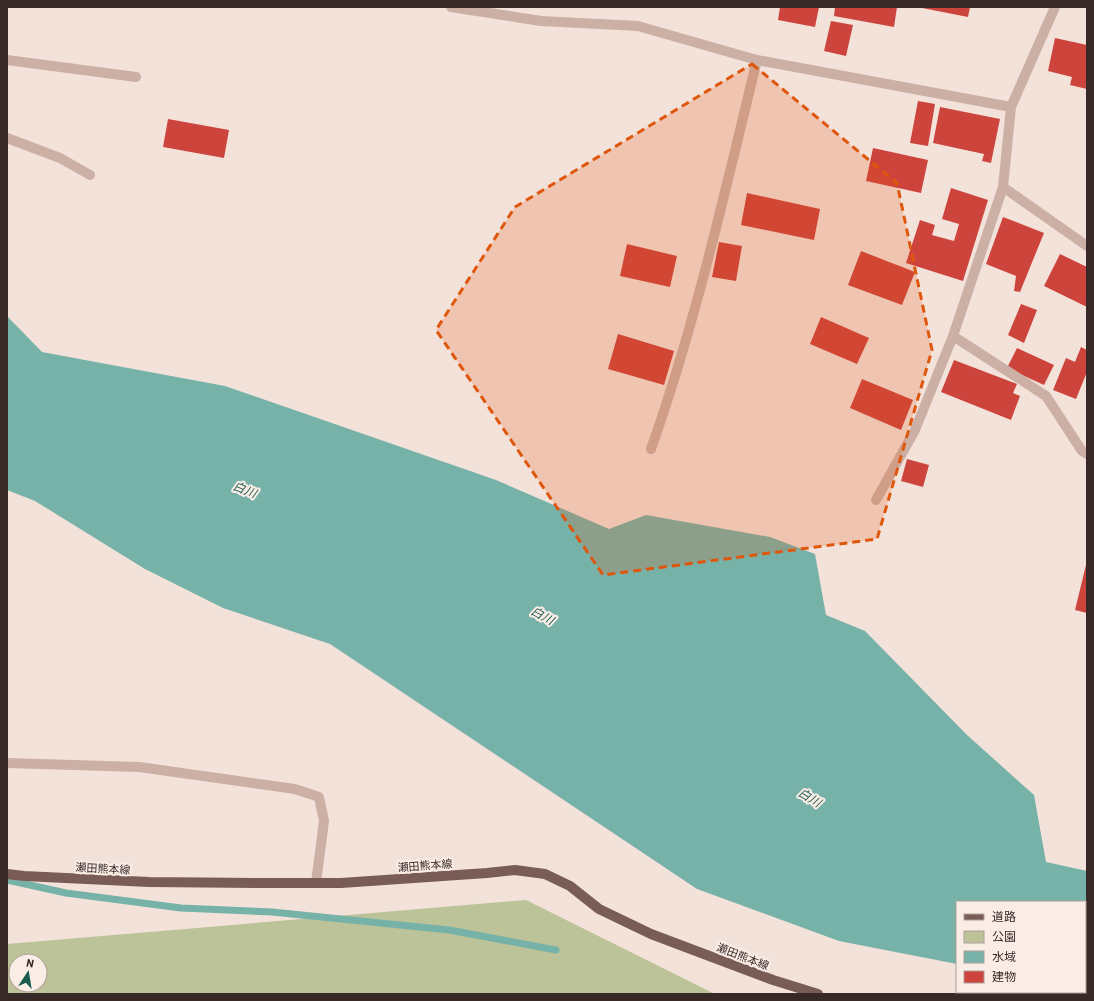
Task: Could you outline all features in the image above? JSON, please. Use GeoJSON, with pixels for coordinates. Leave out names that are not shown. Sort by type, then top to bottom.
{"type":"FeatureCollection","features":[{"type":"Feature","properties":{"kind":"main road","name":"瀬田熊本線"},"geometry":{"type":"LineString","coordinates":[[7,874],[149,882],[316,883],[515,870],[545,874],[570,886],[599,909],[651,934],[773,980],[818,994]]}},
{"type":"Feature","properties":{"kind":"street"},"geometry":{"type":"LineString","coordinates":[[451,7],[541,21],[638,26],[757,60],[1010,107]]}},
{"type":"Feature","properties":{"kind":"street"},"geometry":{"type":"LineString","coordinates":[[876,500],[915,430],[953,336],[1003,187],[1010,107],[1055,7]]}},
{"type":"Feature","properties":{"kind":"street"},"geometry":{"type":"LineString","coordinates":[[7,60],[136,77]]}},
{"type":"Feature","properties":{"kind":"street"},"geometry":{"type":"LineString","coordinates":[[651,449],[667,404],[689,328],[721,210],[757,60]]}},
{"type":"Feature","properties":{"kind":"street"},"geometry":{"type":"LineString","coordinates":[[7,138],[60,158],[90,176]]}},
{"type":"Feature","properties":{"kind":"street"},"geometry":{"type":"LineString","coordinates":[[1003,187],[1087,246]]}},
{"type":"Feature","properties":{"kind":"street"},"geometry":{"type":"LineString","coordinates":[[953,336],[1046,396],[1082,451],[1087,454]]}},
{"type":"Feature","properties":{"kind":"street"},"geometry":{"type":"LineString","coordinates":[[7,763],[139,767],[295,789],[319,797],[324,821],[316,883]]}},
{"type":"Feature","properties":{"kind":"highlighted area"},"geometry":{"type":"Polygon","coordinates":[[[752,64],[897,183],[932,350],[877,539],[603,575],[436,330],[515,207],[752,64]]]}},
{"type":"Feature","properties":{"kind":"green space"},"geometry":{"type":"Polygon","coordinates":[[[526,900],[715,994],[7,994],[7,944],[526,900]]]}},
{"type":"Feature","properties":{"kind":"water","name":"白川"},"geometry":{"type":"Polygon","coordinates":[[[7,316],[42,352],[225,386],[496,480],[609,529],[646,515],[770,537],[815,554],[826,615],[865,631],[967,735],[1034,795],[1046,862],[1087,871],[1087,990],[1086,901],[956,901],[956,964],[839,941],[697,889],[330,644],[223,608],[145,569],[35,501],[7,490],[7,316]]]}},
{"type":"Feature","properties":{"kind":"building"},"geometry":{"type":"Polygon","coordinates":[[[780,7],[819,7],[815,27],[778,20],[780,7]]]}},
{"type":"Feature","properties":{"kind":"building"},"geometry":{"type":"Polygon","coordinates":[[[835,7],[897,7],[894,27],[834,16],[835,7]]]}},
{"type":"Feature","properties":{"kind":"building"},"geometry":{"type":"Polygon","coordinates":[[[917,7],[970,7],[968,17],[917,7]]]}},
{"type":"Feature","properties":{"kind":"building"},"geometry":{"type":"Polygon","coordinates":[[[831,21],[853,25],[846,56],[824,51],[831,21]]]}},
{"type":"Feature","properties":{"kind":"building"},"geometry":{"type":"Polygon","coordinates":[[[1055,38],[1087,45],[1087,89],[1070,85],[1072,77],[1048,71],[1055,38]]]}},
{"type":"Feature","properties":{"kind":"building"},"geometry":{"type":"Polygon","coordinates":[[[918,101],[935,104],[928,146],[910,143],[918,101]]]}},
{"type":"Feature","properties":{"kind":"building"},"geometry":{"type":"Polygon","coordinates":[[[940,107],[1000,119],[991,163],[982,161],[984,154],[933,143],[940,107]]]}},
{"type":"Feature","properties":{"kind":"building"},"geometry":{"type":"Polygon","coordinates":[[[168,119],[229,130],[224,158],[163,147],[168,119]]]}},
{"type":"Feature","properties":{"kind":"building"},"geometry":{"type":"Polygon","coordinates":[[[873,148],[928,160],[921,193],[866,181],[873,148]]]}},
{"type":"Feature","properties":{"kind":"building"},"geometry":{"type":"Polygon","coordinates":[[[951,188],[988,200],[963,281],[906,263],[920,220],[935,225],[932,235],[954,241],[959,224],[942,219],[951,188]]]}},
{"type":"Feature","properties":{"kind":"building"},"geometry":{"type":"Polygon","coordinates":[[[747,193],[820,209],[814,240],[741,225],[747,193]]]}},
{"type":"Feature","properties":{"kind":"building"},"geometry":{"type":"Polygon","coordinates":[[[1003,217],[1044,233],[1020,292],[1014,291],[1016,276],[986,264],[1003,217]]]}},
{"type":"Feature","properties":{"kind":"building"},"geometry":{"type":"Polygon","coordinates":[[[719,242],[742,246],[736,281],[712,277],[719,242]]]}},
{"type":"Feature","properties":{"kind":"building"},"geometry":{"type":"Polygon","coordinates":[[[627,244],[677,256],[670,287],[620,276],[627,244]]]}},
{"type":"Feature","properties":{"kind":"building"},"geometry":{"type":"Polygon","coordinates":[[[861,251],[915,272],[902,305],[848,285],[861,251]]]}},
{"type":"Feature","properties":{"kind":"building"},"geometry":{"type":"Polygon","coordinates":[[[1060,254],[1087,267],[1087,307],[1044,286],[1060,254]]]}},
{"type":"Feature","properties":{"kind":"building"},"geometry":{"type":"Polygon","coordinates":[[[1021,304],[1037,310],[1024,343],[1008,335],[1021,304]]]}},
{"type":"Feature","properties":{"kind":"building"},"geometry":{"type":"Polygon","coordinates":[[[821,317],[869,338],[857,364],[810,344],[821,317]]]}},
{"type":"Feature","properties":{"kind":"building"},"geometry":{"type":"Polygon","coordinates":[[[618,334],[674,351],[664,385],[608,369],[618,334]]]}},
{"type":"Feature","properties":{"kind":"building"},"geometry":{"type":"Polygon","coordinates":[[[1081,347],[1087,350],[1087,372],[1076,399],[1053,390],[1066,358],[1075,362],[1081,347]]]}},
{"type":"Feature","properties":{"kind":"building"},"geometry":{"type":"Polygon","coordinates":[[[1017,348],[1054,365],[1044,385],[1007,368],[1017,348]]]}},
{"type":"Feature","properties":{"kind":"building"},"geometry":{"type":"Polygon","coordinates":[[[954,360],[1017,384],[1013,393],[1020,396],[1011,420],[941,392],[954,360]]]}},
{"type":"Feature","properties":{"kind":"building"},"geometry":{"type":"Polygon","coordinates":[[[862,379],[913,400],[901,430],[850,408],[862,379]]]}},
{"type":"Feature","properties":{"kind":"building"},"geometry":{"type":"Polygon","coordinates":[[[907,459],[929,465],[923,487],[901,481],[907,459]]]}},
{"type":"Feature","properties":{"kind":"building"},"geometry":{"type":"Polygon","coordinates":[[[1087,565],[1087,613],[1075,610],[1087,565]]]}},
{"type":"Feature","properties":{"kind":"waterway"},"geometry":{"type":"LineString","coordinates":[[7,880],[66,893],[181,908],[272,912],[449,930],[556,950]]}}]}
